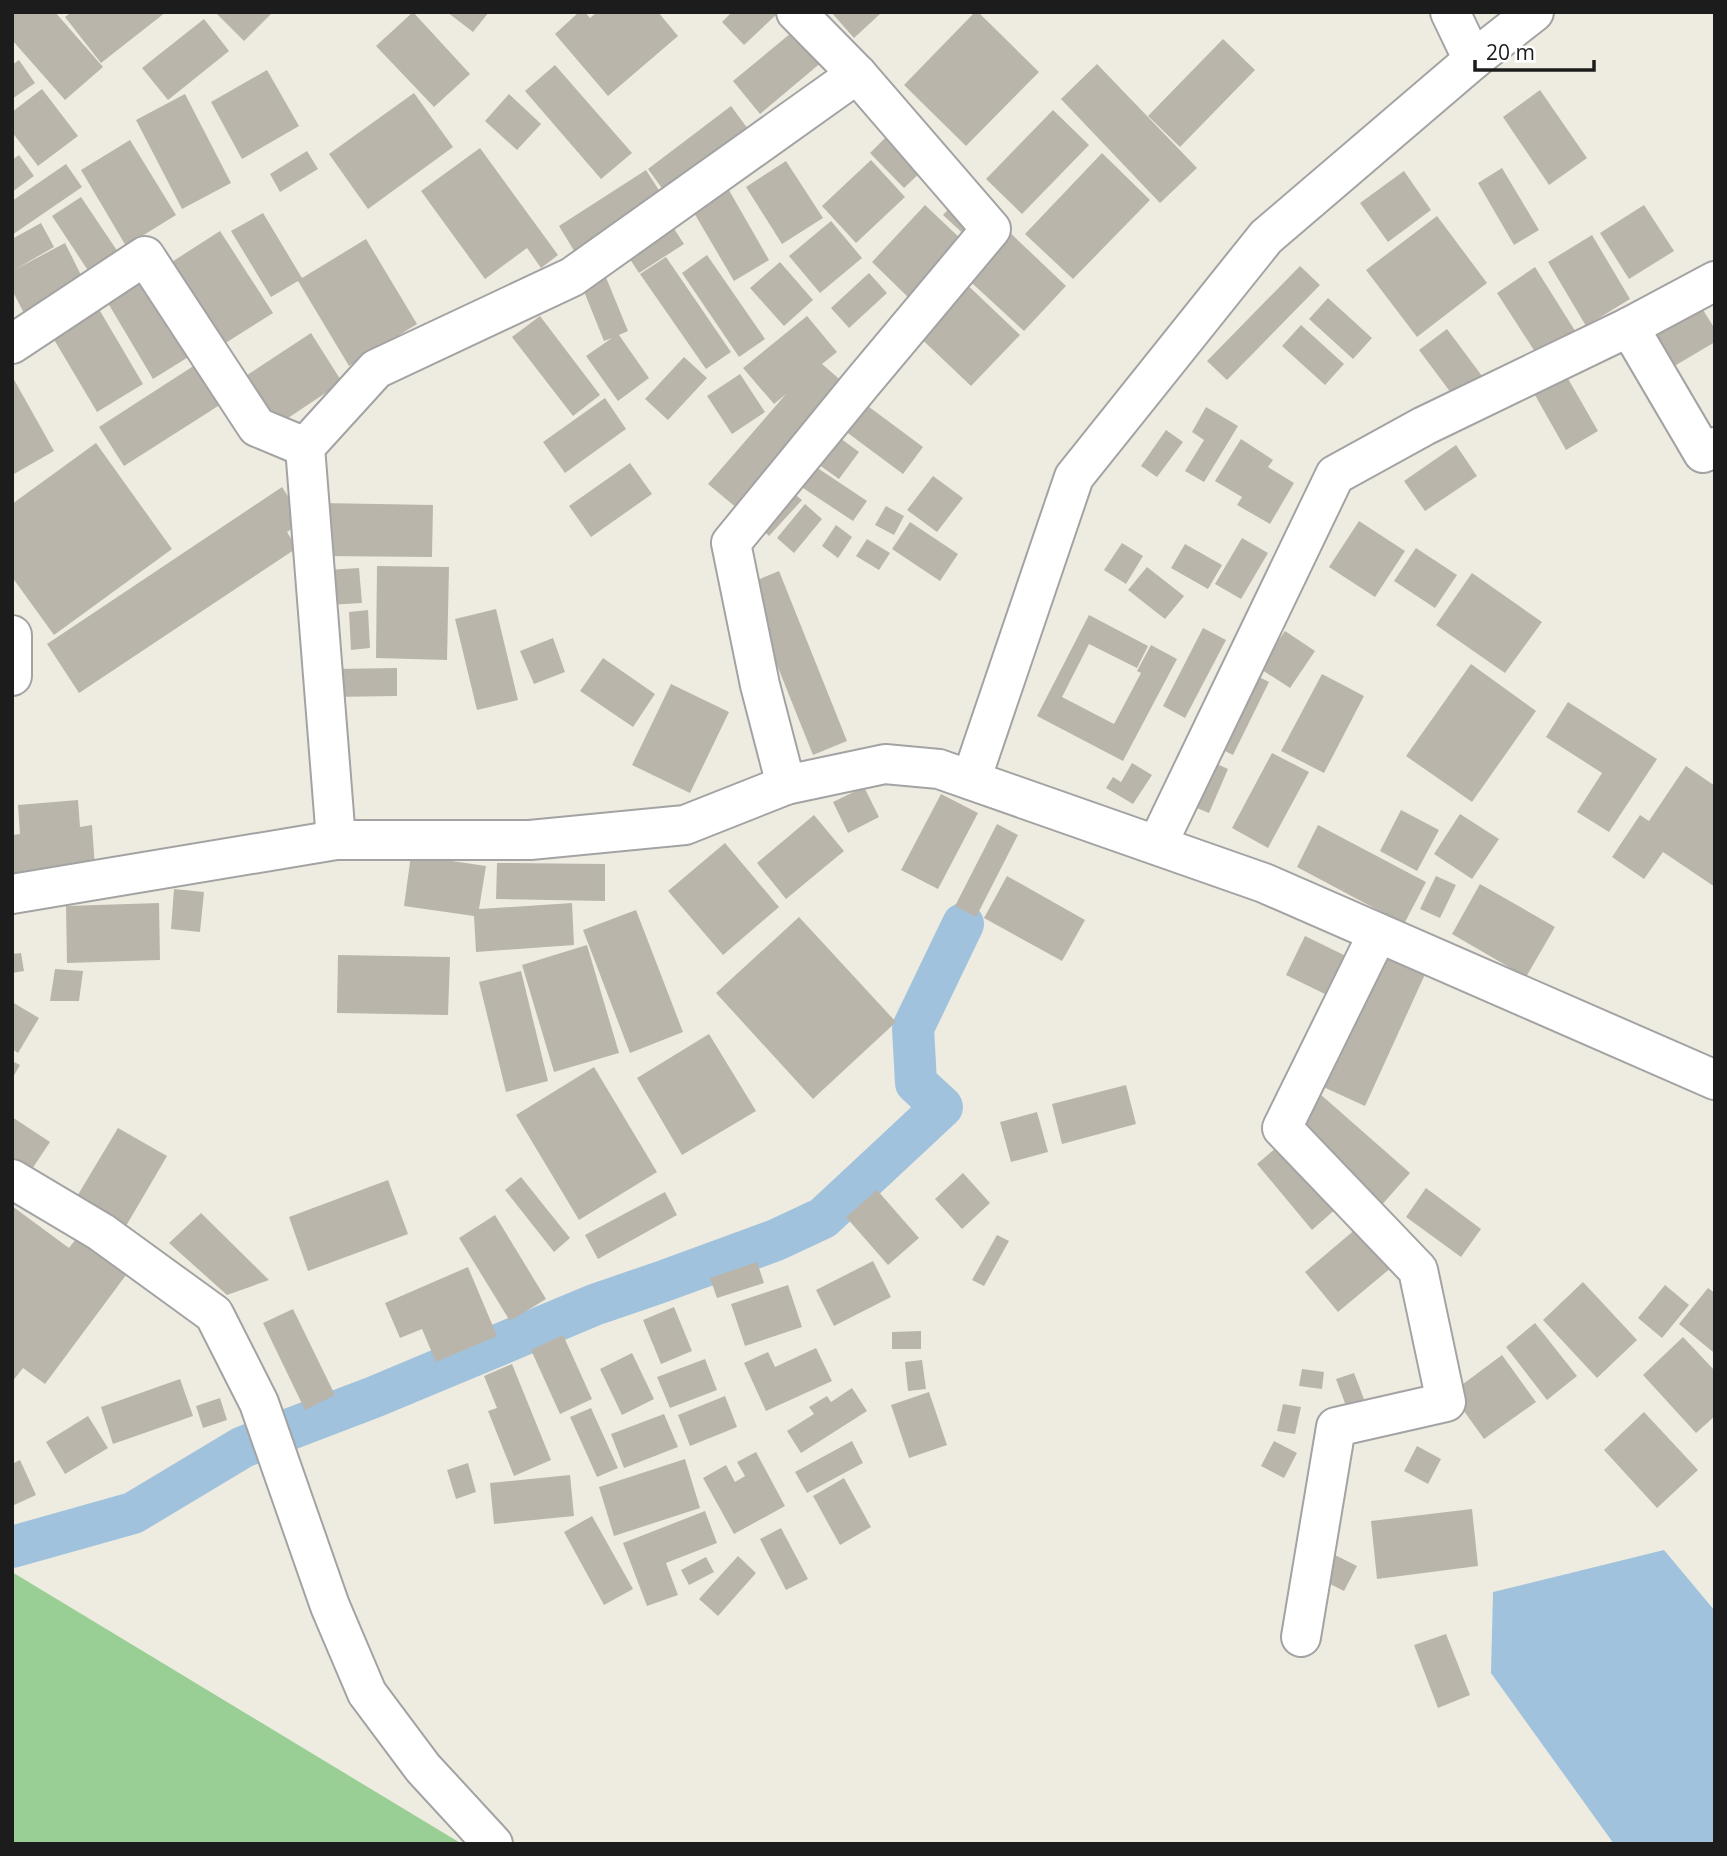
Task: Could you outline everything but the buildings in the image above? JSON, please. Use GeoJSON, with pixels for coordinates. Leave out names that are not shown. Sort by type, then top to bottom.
{"type":"FeatureCollection","features":[{"type":"Feature","properties":{"kind":"street"},"geometry":{"type":"LineString","coordinates":[[786,785],[760,685],[731,543],[991,229],[857,74],[796,12]]}},
{"type":"Feature","properties":{"kind":"street"},"geometry":{"type":"LineString","coordinates":[[1450,12],[1474,60]]}},
{"type":"Feature","properties":{"kind":"street"},"geometry":{"type":"LineString","coordinates":[[971,780],[1074,477],[1266,237],[1534,12]]}},
{"type":"Feature","properties":{"kind":"street"},"geometry":{"type":"LineString","coordinates":[[336,840],[305,447],[376,369],[572,277],[857,74]]}},
{"type":"Feature","properties":{"kind":"street"},"geometry":{"type":"LineString","coordinates":[[12,345],[145,256],[257,427],[305,447]]}},
{"type":"Feature","properties":{"kind":"street"},"geometry":{"type":"LineString","coordinates":[[1157,845],[1335,475],[1424,426],[1629,327],[1715,281]]}},
{"type":"Feature","properties":{"kind":"street"},"geometry":{"type":"LineString","coordinates":[[1629,327],[1703,453],[1715,447]]}},
{"type":"Feature","properties":{"kind":"street"},"geometry":{"type":"LineString","coordinates":[[12,635],[12,676]]}},
{"type":"Feature","properties":{"kind":"street"},"geometry":{"type":"LineString","coordinates":[[12,894],[336,840],[530,841],[685,825],[786,785],[885,764],[939,769],[1264,883],[1715,1080]]}},
{"type":"Feature","properties":{"kind":"street"},"geometry":{"type":"LineString","coordinates":[[1301,1637],[1336,1427],[1446,1402],[1418,1270],[1282,1128],[1378,933]]}},
{"type":"Feature","properties":{"kind":"street"},"geometry":{"type":"LineString","coordinates":[[12,1179],[101,1232],[214,1314],[258,1403],[330,1606],[368,1693],[423,1768],[493,1844]]}},
{"type":"Feature","properties":{"kind":"green space"},"geometry":{"type":"Polygon","coordinates":[[[12,1572],[462,1844],[12,1844],[12,1572]]]}},
{"type":"Feature","properties":{"kind":"water"},"geometry":{"type":"Polygon","coordinates":[[[1664,1550],[1715,1611],[1715,1844],[1614,1844],[1491,1673],[1493,1592],[1664,1550]]]}},
{"type":"Feature","properties":{"kind":"waterway"},"geometry":{"type":"LineString","coordinates":[[12,1547],[133,1513],[243,1447],[374,1397],[594,1305],[776,1240],[823,1218],[942,1107],[916,1083],[913,1028],[963,924]]}}]}
